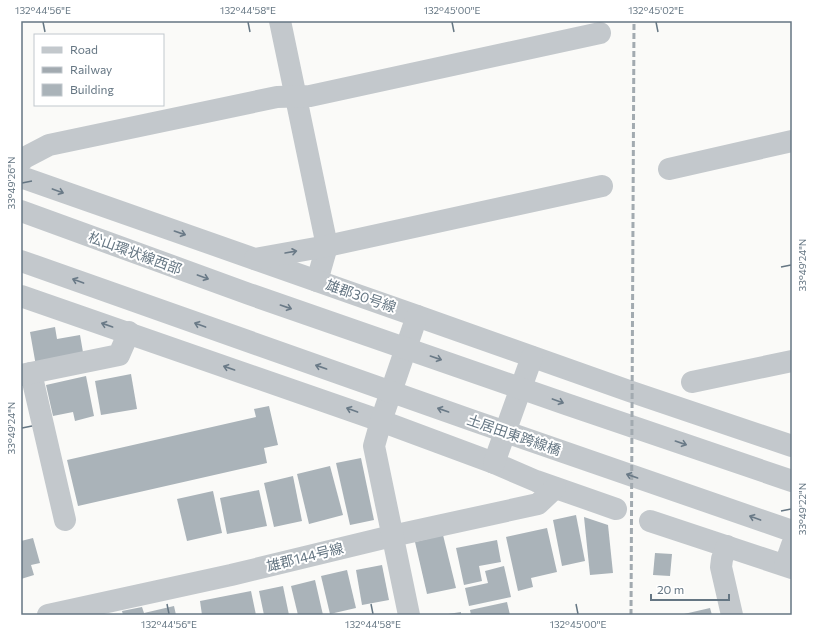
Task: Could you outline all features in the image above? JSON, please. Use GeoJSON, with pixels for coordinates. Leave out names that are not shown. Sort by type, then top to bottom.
{"type":"FeatureCollection","features":[{"type":"Feature","properties":{"kind":"street","name":"雄郡30号線"},"geometry":{"type":"LineString","coordinates":[[280,21],[327,246],[317,281],[632,392],[792,446]]}},
{"type":"Feature","properties":{"kind":"street"},"geometry":{"type":"LineString","coordinates":[[21,161],[49,145],[277,97],[310,96],[600,33]]}},
{"type":"Feature","properties":{"kind":"street"},"geometry":{"type":"LineString","coordinates":[[669,169],[792,141]]}},
{"type":"Feature","properties":{"kind":"street"},"geometry":{"type":"LineString","coordinates":[[21,177],[317,281]]}},
{"type":"Feature","properties":{"kind":"street"},"geometry":{"type":"LineString","coordinates":[[254,259],[327,246],[602,186]]}},
{"type":"Feature","properties":{"kind":"street","name":"松山環状線西部"},"geometry":{"type":"LineString","coordinates":[[21,211],[249,294],[792,481]]}},
{"type":"Feature","properties":{"kind":"street","name":"土居田東跨線橋"},"geometry":{"type":"LineString","coordinates":[[21,261],[237,338],[792,531]]}},
{"type":"Feature","properties":{"kind":"street"},"geometry":{"type":"LineString","coordinates":[[21,296],[381,420],[555,488],[616,509]]}},
{"type":"Feature","properties":{"kind":"street"},"geometry":{"type":"LineString","coordinates":[[409,615],[374,446],[381,420],[417,316]]}},
{"type":"Feature","properties":{"kind":"street"},"geometry":{"type":"LineString","coordinates":[[64,520],[26,374],[119,355],[129,332]]}},
{"type":"Feature","properties":{"kind":"street"},"geometry":{"type":"LineString","coordinates":[[494,463],[532,357]]}},
{"type":"Feature","properties":{"kind":"street"},"geometry":{"type":"LineString","coordinates":[[692,382],[792,361]]}},
{"type":"Feature","properties":{"kind":"street","name":"雄郡144号線"},"geometry":{"type":"LineString","coordinates":[[48,615],[91,611],[392,536],[538,504],[555,488]]}},
{"type":"Feature","properties":{"kind":"street"},"geometry":{"type":"LineString","coordinates":[[650,521],[727,546],[790,559]]}},
{"type":"Feature","properties":{"kind":"street"},"geometry":{"type":"LineString","coordinates":[[727,546],[722,559],[721,567],[732,615]]}},
{"type":"Feature","properties":{"kind":"building"},"geometry":{"type":"Polygon","coordinates":[[[55,327],[57,339],[80,335],[84,358],[36,366],[30,332],[55,327]]]}},
{"type":"Feature","properties":{"kind":"building"},"geometry":{"type":"Polygon","coordinates":[[[131,374],[137,409],[101,415],[95,381],[131,374]]]}},
{"type":"Feature","properties":{"kind":"building"},"geometry":{"type":"Polygon","coordinates":[[[86,376],[94,416],[75,421],[73,412],[53,416],[46,385],[86,376]]]}},
{"type":"Feature","properties":{"kind":"building"},"geometry":{"type":"Polygon","coordinates":[[[269,406],[278,445],[264,448],[267,463],[78,506],[67,460],[256,417],[254,409],[269,406]]]}},
{"type":"Feature","properties":{"kind":"building"},"geometry":{"type":"Polygon","coordinates":[[[361,458],[374,520],[350,525],[336,463],[361,458]]]}},
{"type":"Feature","properties":{"kind":"building"},"geometry":{"type":"Polygon","coordinates":[[[330,466],[343,515],[309,524],[297,474],[330,466]]]}},
{"type":"Feature","properties":{"kind":"building"},"geometry":{"type":"Polygon","coordinates":[[[293,476],[302,521],[274,527],[264,483],[293,476]]]}},
{"type":"Feature","properties":{"kind":"building"},"geometry":{"type":"Polygon","coordinates":[[[259,490],[267,526],[227,534],[220,498],[259,490]]]}},
{"type":"Feature","properties":{"kind":"building"},"geometry":{"type":"Polygon","coordinates":[[[213,491],[222,533],[187,541],[177,499],[213,491]]]}},
{"type":"Feature","properties":{"kind":"building"},"geometry":{"type":"Polygon","coordinates":[[[576,515],[585,561],[562,566],[553,520],[576,515]]]}},
{"type":"Feature","properties":{"kind":"building"},"geometry":{"type":"Polygon","coordinates":[[[584,517],[608,525],[613,573],[590,575],[584,517]]]}},
{"type":"Feature","properties":{"kind":"building"},"geometry":{"type":"Polygon","coordinates":[[[547,528],[557,572],[531,578],[533,587],[518,591],[506,537],[547,528]]]}},
{"type":"Feature","properties":{"kind":"building"},"geometry":{"type":"Polygon","coordinates":[[[443,535],[456,588],[427,594],[415,542],[443,535]]]}},
{"type":"Feature","properties":{"kind":"building"},"geometry":{"type":"Polygon","coordinates":[[[33,538],[40,563],[31,565],[34,575],[21,579],[21,541],[33,538]]]}},
{"type":"Feature","properties":{"kind":"building"},"geometry":{"type":"Polygon","coordinates":[[[497,540],[501,562],[479,566],[482,581],[464,585],[456,548],[497,540]]]}},
{"type":"Feature","properties":{"kind":"building"},"geometry":{"type":"Polygon","coordinates":[[[655,553],[672,554],[670,576],[653,575],[655,553]]]}},
{"type":"Feature","properties":{"kind":"building"},"geometry":{"type":"Polygon","coordinates":[[[382,565],[389,600],[362,605],[356,570],[382,565]]]}},
{"type":"Feature","properties":{"kind":"building"},"geometry":{"type":"Polygon","coordinates":[[[504,566],[511,597],[469,606],[465,588],[488,583],[485,571],[504,566]]]}},
{"type":"Feature","properties":{"kind":"building"},"geometry":{"type":"Polygon","coordinates":[[[347,570],[356,608],[330,614],[321,576],[347,570]]]}},
{"type":"Feature","properties":{"kind":"building"},"geometry":{"type":"Polygon","coordinates":[[[315,580],[323,615],[298,615],[291,586],[315,580]]]}},
{"type":"Feature","properties":{"kind":"building"},"geometry":{"type":"Polygon","coordinates":[[[283,586],[289,615],[264,615],[259,591],[283,586]]]}},
{"type":"Feature","properties":{"kind":"building"},"geometry":{"type":"Polygon","coordinates":[[[251,591],[256,615],[202,615],[200,601],[251,591]]]}},
{"type":"Feature","properties":{"kind":"building"},"geometry":{"type":"Polygon","coordinates":[[[507,602],[510,615],[471,615],[470,610],[507,602]]]}},
{"type":"Feature","properties":{"kind":"building"},"geometry":{"type":"Polygon","coordinates":[[[174,606],[176,615],[123,615],[122,611],[142,607],[144,613],[174,606]]]}},
{"type":"Feature","properties":{"kind":"building"},"geometry":{"type":"Polygon","coordinates":[[[710,608],[712,615],[684,615],[684,614],[710,608]]]}},
{"type":"Feature","properties":{"kind":"building"},"geometry":{"type":"Polygon","coordinates":[[[461,612],[461,615],[448,615],[448,614],[461,612]]]}},
{"type":"Feature","properties":{"kind":"railway"},"geometry":{"type":"LineString","coordinates":[[631,615],[634,21]]}}]}
